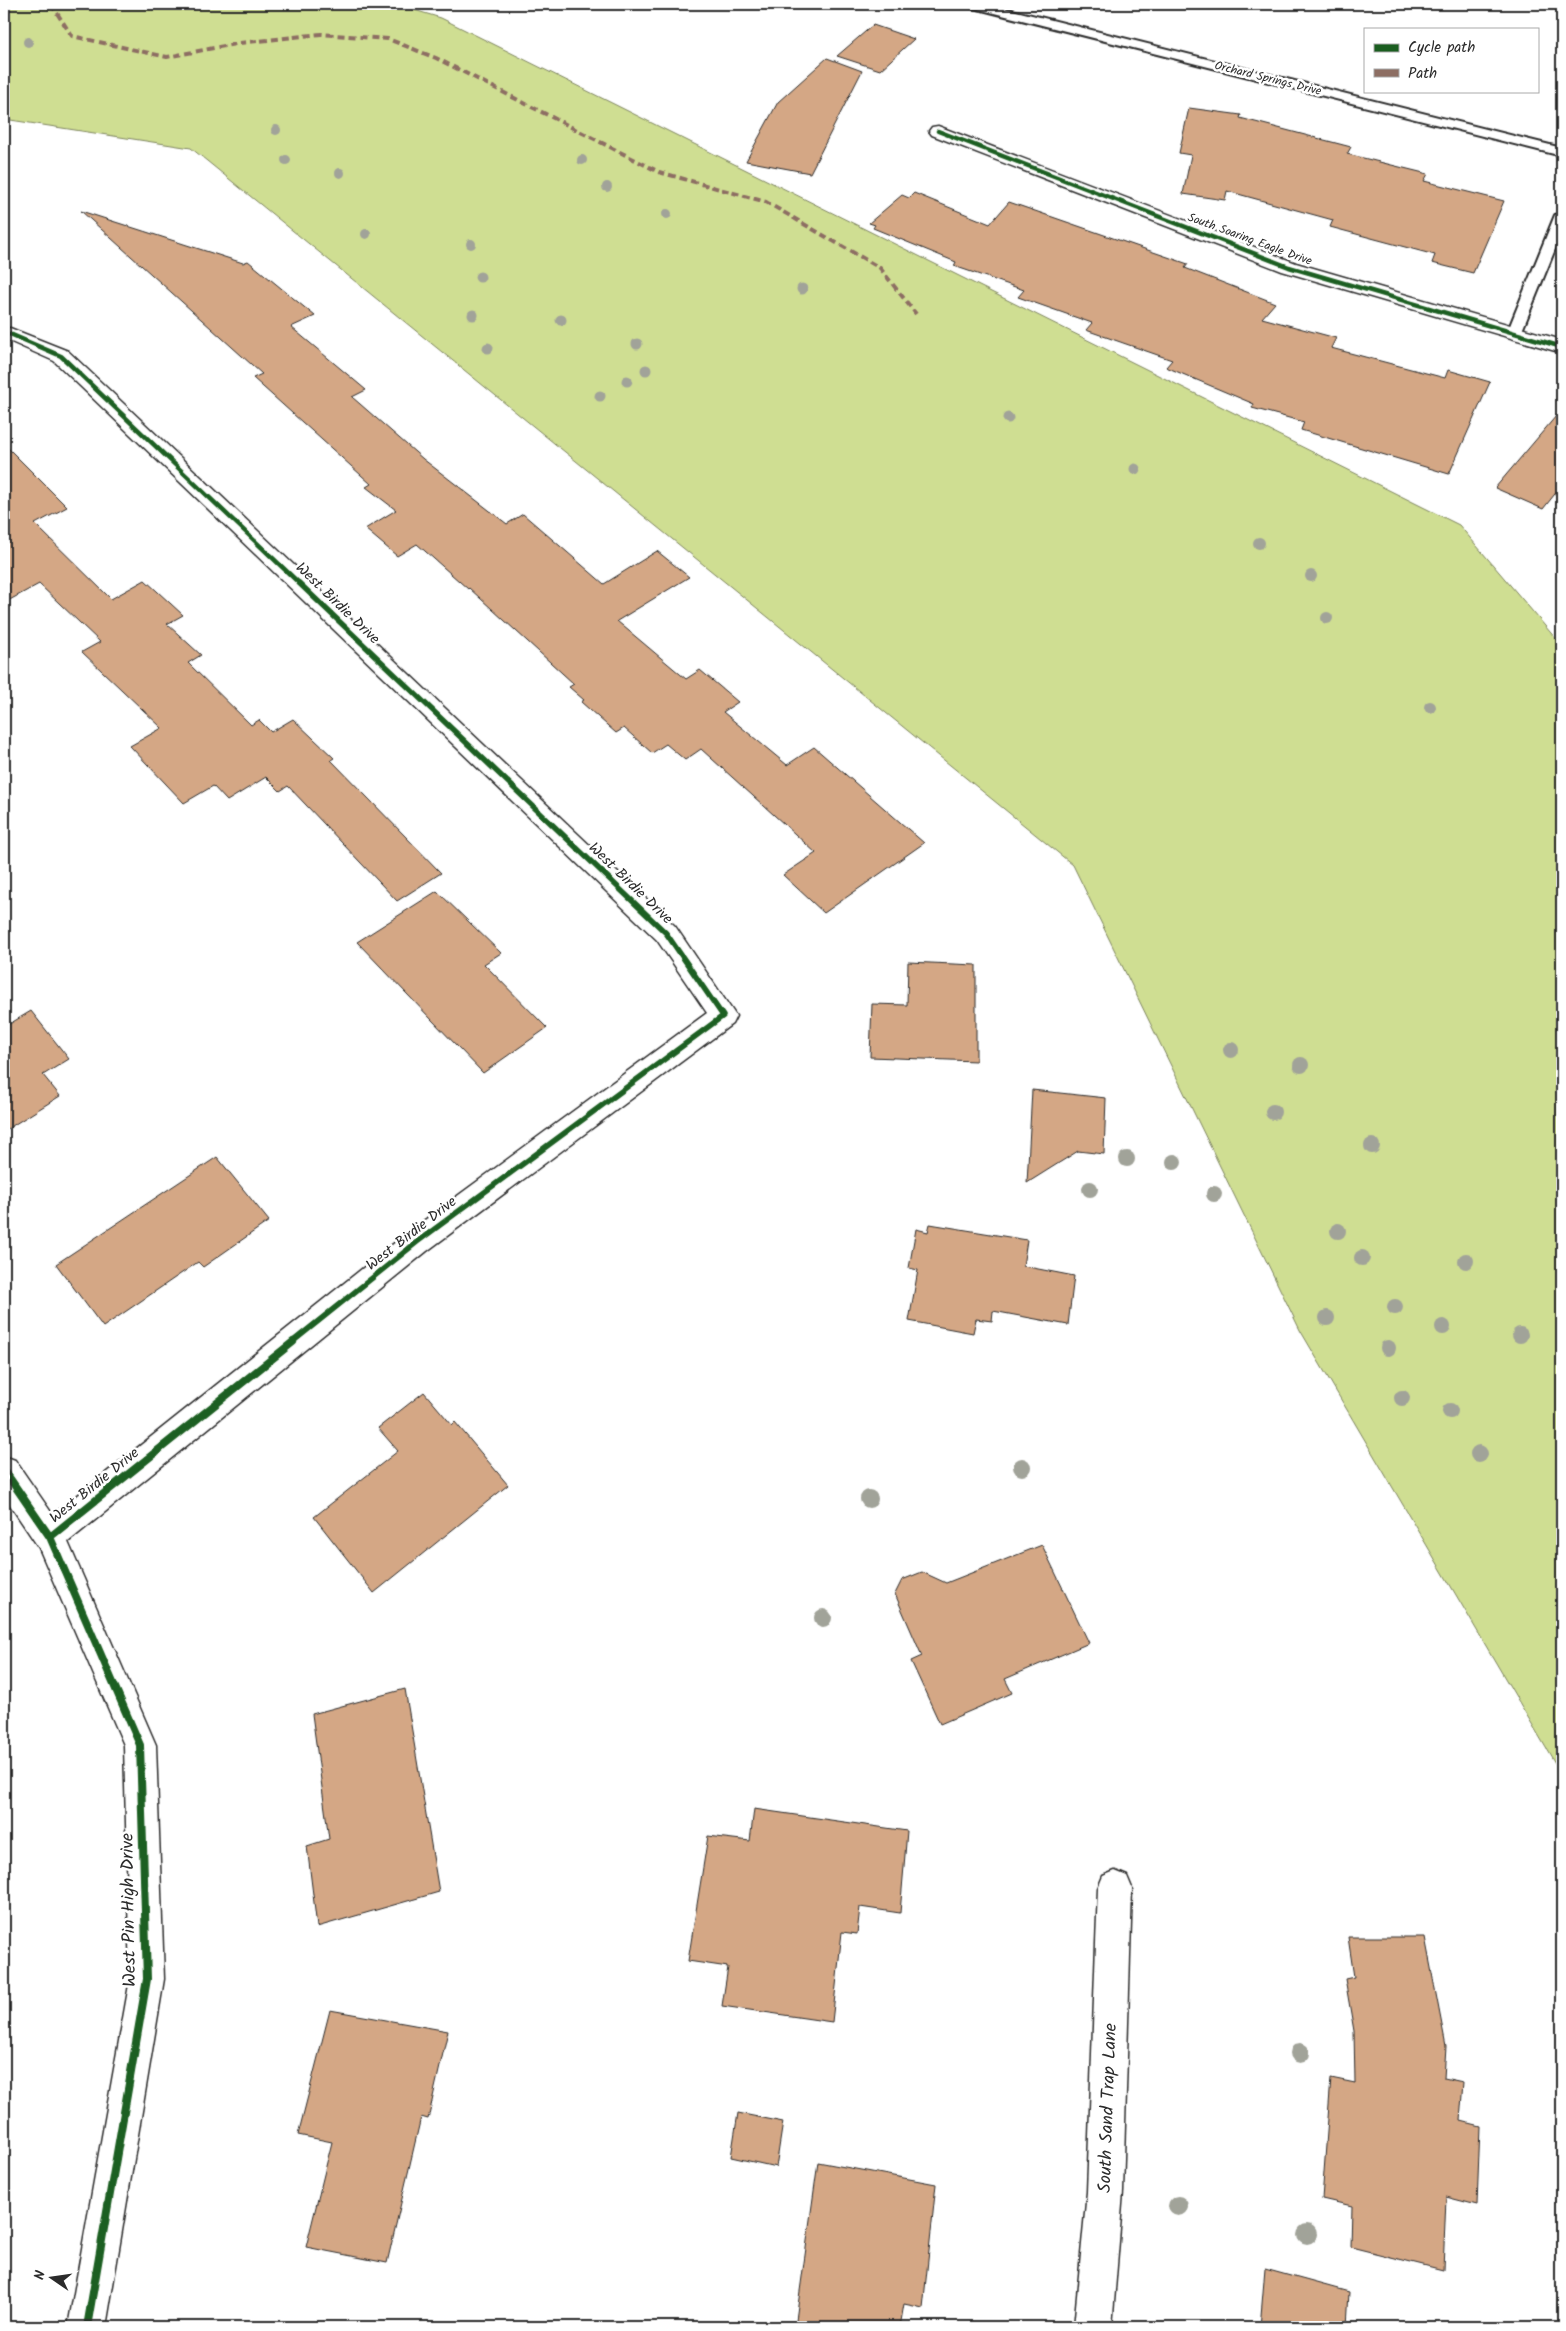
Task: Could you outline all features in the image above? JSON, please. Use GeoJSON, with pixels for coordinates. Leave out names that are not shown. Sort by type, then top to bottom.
{"type":"FeatureCollection","features":[{"type":"Feature","properties":{"kind":"street","name":"South Soaring Eagle Drive"},"geometry":{"type":"LineString","coordinates":[[938,130],[1289,267],[1562,346]]}},
{"type":"Feature","properties":{"kind":"street","name":"West Birdie Drive"},"geometry":{"type":"LineString","coordinates":[[7,335],[61,356],[666,934],[723,1016],[417,1242],[50,1537]]}},
{"type":"Feature","properties":{"kind":"street","name":"West Pin High Drive"},"geometry":{"type":"LineString","coordinates":[[4,1470],[50,1537],[140,1744],[147,1980],[86,2327]]}},
{"type":"Feature","properties":{"kind":"street","name":"South Sand Trap Lane"},"geometry":{"type":"LineString","coordinates":[[1093,2327],[1104,2192],[1115,1888]]}},
{"type":"Feature","properties":{"kind":"lane","name":"Orchard Springs Drive"},"geometry":{"type":"LineString","coordinates":[[974,4],[1562,152]]}},
{"type":"Feature","properties":{"kind":"lane"},"geometry":{"type":"LineString","coordinates":[[1514,332],[1562,215]]}},
{"type":"Feature","properties":{"kind":"green space"},"geometry":{"type":"Polygon","coordinates":[[[4,4],[394,4],[441,18],[1459,525],[1562,646],[1562,1775],[1300,1330],[1073,865],[191,148],[4,119],[4,4]]]}},
{"type":"Feature","properties":{"kind":"building"},"geometry":{"type":"Polygon","coordinates":[[[873,25],[914,39],[880,70],[837,56],[873,25]]]}},
{"type":"Feature","properties":{"kind":"building"},"geometry":{"type":"Polygon","coordinates":[[[827,58],[862,71],[810,173],[746,161],[778,102],[827,58]]]}},
{"type":"Feature","properties":{"kind":"building"},"geometry":{"type":"Polygon","coordinates":[[[1189,108],[1241,115],[1240,118],[1351,147],[1347,154],[1428,174],[1424,181],[1504,201],[1473,273],[1432,263],[1435,255],[1330,227],[1333,220],[1227,191],[1225,200],[1183,194],[1191,155],[1179,153],[1189,108]]]}},
{"type":"Feature","properties":{"kind":"building"},"geometry":{"type":"Polygon","coordinates":[[[914,193],[990,224],[1009,202],[1188,264],[1185,268],[1275,303],[1262,318],[1336,338],[1331,348],[1445,378],[1448,370],[1490,382],[1449,474],[1301,430],[1304,422],[1252,408],[1254,404],[1166,367],[1172,360],[1086,330],[1092,323],[1018,297],[1024,290],[954,266],[956,262],[873,228],[875,225],[869,223],[902,195],[909,198],[914,193]]]}},
{"type":"Feature","properties":{"kind":"building"},"geometry":{"type":"Polygon","coordinates":[[[81,211],[243,263],[248,261],[315,316],[291,327],[366,390],[352,397],[423,459],[507,524],[523,514],[604,584],[657,551],[689,577],[617,621],[686,679],[700,670],[738,702],[723,712],[787,765],[814,747],[924,843],[824,913],[783,875],[816,853],[701,749],[685,760],[666,744],[652,753],[624,728],[616,733],[581,702],[584,700],[569,687],[574,684],[469,588],[417,544],[397,556],[365,529],[396,510],[366,487],[371,484],[253,378],[262,374],[81,211]]]}},
{"type":"Feature","properties":{"kind":"building"},"geometry":{"type":"Polygon","coordinates":[[[1562,409],[1562,485],[1543,509],[1495,488],[1562,409]]]}},
{"type":"Feature","properties":{"kind":"building"},"geometry":{"type":"Polygon","coordinates":[[[4,444],[67,507],[35,524],[111,599],[145,580],[183,615],[167,624],[201,655],[188,663],[251,725],[259,720],[271,732],[293,719],[334,758],[331,760],[441,873],[397,901],[288,786],[280,791],[266,777],[227,801],[213,786],[184,803],[130,746],[162,728],[82,652],[100,642],[39,584],[4,603],[4,444]]]}},
{"type":"Feature","properties":{"kind":"building"},"geometry":{"type":"Polygon","coordinates":[[[437,891],[501,953],[484,964],[547,1028],[483,1073],[357,942],[437,891]]]}},
{"type":"Feature","properties":{"kind":"building"},"geometry":{"type":"Polygon","coordinates":[[[908,962],[976,965],[976,1061],[870,1057],[872,1004],[907,1005],[908,962]]]}},
{"type":"Feature","properties":{"kind":"building"},"geometry":{"type":"Polygon","coordinates":[[[31,1011],[69,1059],[43,1075],[60,1096],[4,1131],[4,1023],[6,1026],[31,1011]]]}},
{"type":"Feature","properties":{"kind":"building"},"geometry":{"type":"Polygon","coordinates":[[[1032,1090],[1106,1098],[1104,1154],[1078,1151],[1027,1183],[1032,1090]]]}},
{"type":"Feature","properties":{"kind":"building"},"geometry":{"type":"Polygon","coordinates":[[[217,1157],[269,1221],[203,1267],[198,1262],[103,1327],[56,1264],[217,1157]]]}},
{"type":"Feature","properties":{"kind":"building"},"geometry":{"type":"Polygon","coordinates":[[[930,1224],[1027,1240],[1023,1266],[1074,1276],[1068,1325],[993,1311],[992,1321],[976,1319],[973,1333],[909,1321],[918,1270],[909,1268],[916,1229],[928,1232],[930,1224]]]}},
{"type":"Feature","properties":{"kind":"building"},"geometry":{"type":"Polygon","coordinates":[[[424,1392],[452,1425],[455,1422],[508,1485],[374,1593],[314,1517],[398,1451],[378,1428],[424,1392]]]}},
{"type":"Feature","properties":{"kind":"building"},"geometry":{"type":"Polygon","coordinates":[[[1042,1545],[1089,1643],[1005,1679],[1012,1693],[940,1724],[911,1661],[922,1656],[895,1594],[902,1580],[922,1572],[946,1583],[1042,1545]]]}},
{"type":"Feature","properties":{"kind":"building"},"geometry":{"type":"Polygon","coordinates":[[[405,1689],[439,1892],[317,1927],[307,1846],[329,1839],[312,1714],[405,1689]]]}},
{"type":"Feature","properties":{"kind":"building"},"geometry":{"type":"Polygon","coordinates":[[[754,1809],[907,1831],[900,1913],[860,1907],[857,1934],[842,1932],[832,2022],[722,2006],[728,1967],[688,1961],[708,1836],[750,1841],[754,1809]]]}},
{"type":"Feature","properties":{"kind":"building"},"geometry":{"type":"Polygon","coordinates":[[[1348,1937],[1425,1937],[1446,2046],[1444,2078],[1463,2082],[1460,2121],[1480,2126],[1477,2205],[1446,2197],[1443,2270],[1351,2247],[1352,2206],[1322,2199],[1331,2078],[1355,2083],[1354,2031],[1345,1979],[1354,1977],[1348,1937]]]}},
{"type":"Feature","properties":{"kind":"building"},"geometry":{"type":"Polygon","coordinates":[[[330,2010],[448,2031],[428,2119],[421,2117],[387,2263],[306,2247],[332,2142],[298,2135],[330,2010]]]}},
{"type":"Feature","properties":{"kind":"building"},"geometry":{"type":"Polygon","coordinates":[[[738,2113],[783,2122],[776,2167],[731,2157],[738,2113]]]}},
{"type":"Feature","properties":{"kind":"building"},"geometry":{"type":"Polygon","coordinates":[[[818,2162],[936,2184],[923,2308],[904,2304],[900,2327],[795,2327],[818,2162]]]}},
{"type":"Feature","properties":{"kind":"building"},"geometry":{"type":"Polygon","coordinates":[[[1265,2269],[1349,2292],[1347,2327],[1260,2327],[1265,2269]]]}},
{"type":"Feature","properties":{"kind":"marked path"},"geometry":{"type":"LineString","coordinates":[[51,4],[72,36],[167,57],[240,43],[321,34],[388,39],[436,58],[659,172],[766,202],[880,268],[916,314]]}},
{"type":"Feature","properties":{"kind":"cycle path"},"geometry":{"type":"LineString","coordinates":[[938,131],[1289,267],[1562,347]]}},
{"type":"Feature","properties":{"kind":"cycle path"},"geometry":{"type":"LineString","coordinates":[[4,336],[10,334],[61,356],[666,933],[723,1016],[417,1242],[50,1537]]}},
{"type":"Feature","properties":{"kind":"cycle path"},"geometry":{"type":"LineString","coordinates":[[4,1470],[50,1537],[140,1745],[147,1979],[87,2327]]}}]}
